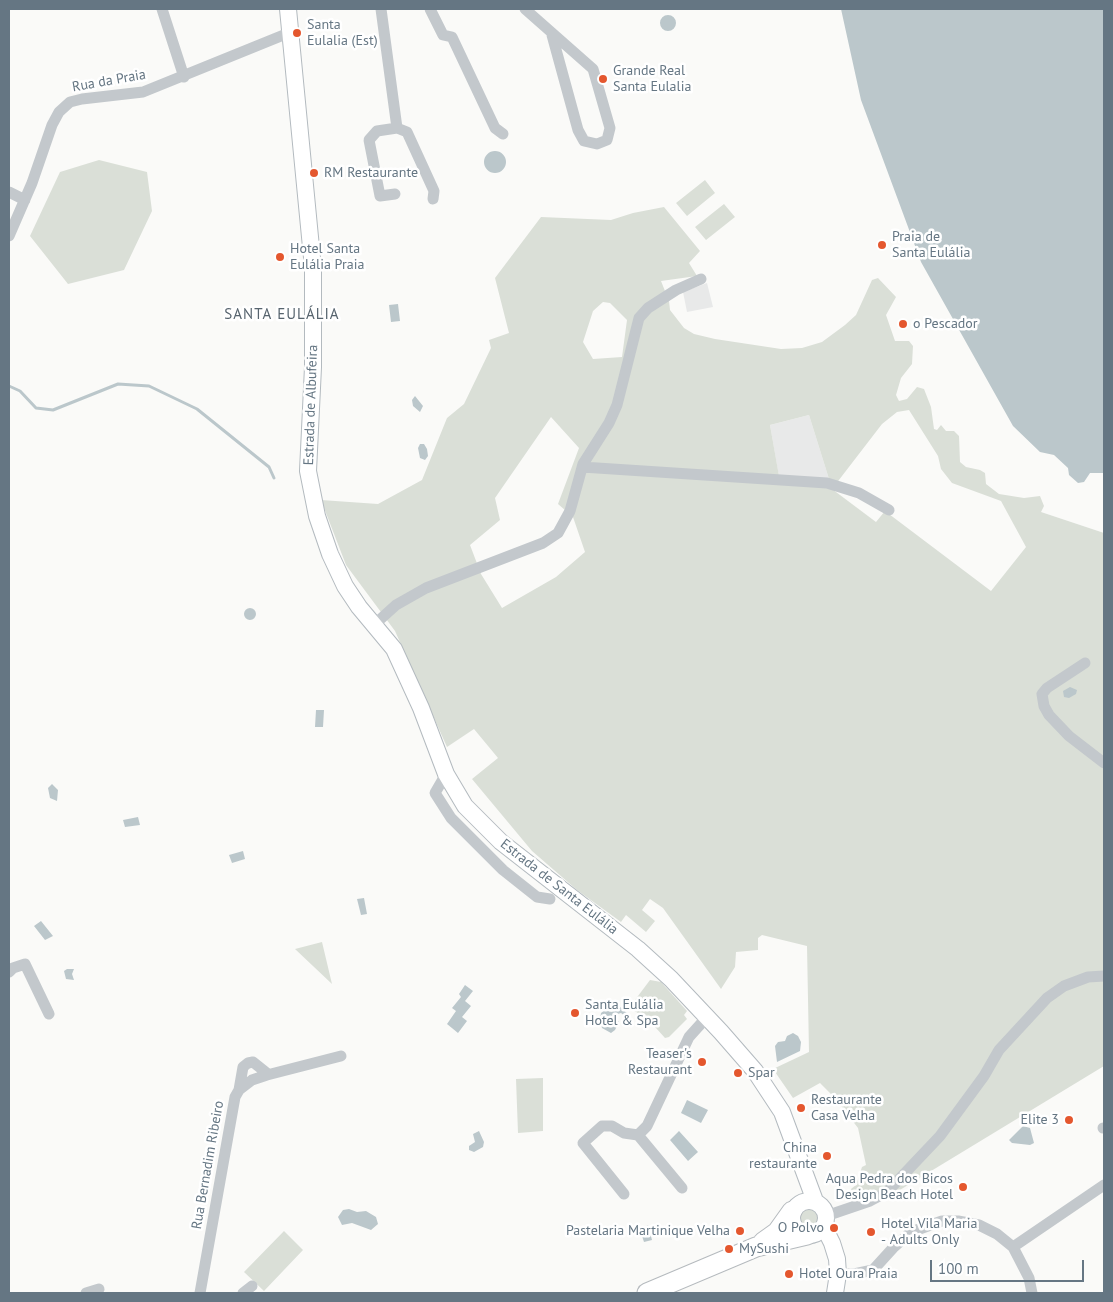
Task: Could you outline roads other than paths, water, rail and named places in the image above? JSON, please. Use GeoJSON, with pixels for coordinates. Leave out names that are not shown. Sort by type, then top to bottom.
{"type":"FeatureCollection","features":[{"type":"Feature","properties":{"kind":"main road","name":"Estrada de Santa Eulália"},"geometry":{"type":"LineString","coordinates":[[756,1246],[777,1232],[795,1208]]}},
{"type":"Feature","properties":{"kind":"main road","name":"Estrada de Santa Eulália"},"geometry":{"type":"LineString","coordinates":[[647,1293],[756,1246],[817,1228]]}},
{"type":"Feature","properties":{"kind":"street"},"geometry":{"type":"LineString","coordinates":[[162,9],[184,77]]}},
{"type":"Feature","properties":{"kind":"street","name":"Estrada de Albufeira"},"geometry":{"type":"LineString","coordinates":[[288,9],[313,268],[313,367],[307,446],[308,471],[320,527],[345,586]]}},
{"type":"Feature","properties":{"kind":"street"},"geometry":{"type":"LineString","coordinates":[[381,9],[397,128]]}},
{"type":"Feature","properties":{"kind":"street"},"geometry":{"type":"LineString","coordinates":[[430,9],[443,35],[452,38],[495,128],[503,134]]}},
{"type":"Feature","properties":{"kind":"street"},"geometry":{"type":"LineString","coordinates":[[525,9],[594,69],[610,128],[607,140],[597,144],[584,141],[578,130],[552,34]]}},
{"type":"Feature","properties":{"kind":"street","name":"Rua da Praia"},"geometry":{"type":"LineString","coordinates":[[9,236],[25,200],[52,125],[60,112],[70,102],[143,92],[184,77],[291,32]]}},
{"type":"Feature","properties":{"kind":"street"},"geometry":{"type":"LineString","coordinates":[[395,194],[380,196],[369,140],[377,131],[397,128],[407,132],[434,191],[433,199]]}},
{"type":"Feature","properties":{"kind":"street"},"geometry":{"type":"LineString","coordinates":[[9,192],[25,200]]}},
{"type":"Feature","properties":{"kind":"street"},"geometry":{"type":"LineString","coordinates":[[375,624],[396,605],[426,588],[543,544],[558,533],[570,511],[582,467],[618,405],[639,318],[648,308],[676,290],[701,279]]}},
{"type":"Feature","properties":{"kind":"street"},"geometry":{"type":"LineString","coordinates":[[582,467],[827,483],[859,493],[889,510]]}},
{"type":"Feature","properties":{"kind":"street","name":"Estrada de Santa Eulália"},"geometry":{"type":"LineString","coordinates":[[345,586],[359,607],[394,649],[409,679],[446,774],[465,806],[495,837],[638,949],[707,1017],[768,1090],[782,1112],[815,1201],[823,1207],[817,1228]]}},
{"type":"Feature","properties":{"kind":"street"},"geometry":{"type":"LineString","coordinates":[[1085,663],[1047,688],[1042,694],[1044,706],[1050,716],[1070,736],[1104,763]]}},
{"type":"Feature","properties":{"kind":"street"},"geometry":{"type":"LineString","coordinates":[[446,774],[435,793],[451,818],[503,870],[537,896],[550,899]]}},
{"type":"Feature","properties":{"kind":"street"},"geometry":{"type":"LineString","coordinates":[[9,972],[13,968],[25,964],[49,1014]]}},
{"type":"Feature","properties":{"kind":"street"},"geometry":{"type":"LineString","coordinates":[[815,1201],[806,1200],[795,1208],[794,1227],[817,1228],[887,1192],[940,1136],[984,1076],[999,1050],[1048,998],[1064,986],[1088,977],[1104,976]]}},
{"type":"Feature","properties":{"kind":"street"},"geometry":{"type":"LineString","coordinates":[[638,1135],[647,1126],[689,1037],[707,1017]]}},
{"type":"Feature","properties":{"kind":"street","name":"Rua Bernadim Ribeiro"},"geometry":{"type":"LineString","coordinates":[[201,1293],[235,1097],[239,1090],[252,1080],[268,1074],[341,1056]]}},
{"type":"Feature","properties":{"kind":"street"},"geometry":{"type":"LineString","coordinates":[[239,1090],[243,1067],[248,1063],[253,1062],[268,1074]]}},
{"type":"Feature","properties":{"kind":"street"},"geometry":{"type":"LineString","coordinates":[[624,1194],[583,1143],[602,1126],[612,1126],[624,1133],[638,1135],[682,1188]]}},
{"type":"Feature","properties":{"kind":"street","name":"Estrada de Santa Eulália"},"geometry":{"type":"LineString","coordinates":[[795,1208],[804,1179],[803,1166]]}},
{"type":"Feature","properties":{"kind":"street"},"geometry":{"type":"LineString","coordinates":[[1013,1247],[1104,1185]]}},
{"type":"Feature","properties":{"kind":"street"},"geometry":{"type":"LineString","coordinates":[[838,1274],[864,1273],[873,1270],[911,1232],[942,1221],[958,1221],[979,1225],[997,1234],[1013,1247],[1029,1278],[1032,1293]]}},
{"type":"Feature","properties":{"kind":"street"},"geometry":{"type":"LineString","coordinates":[[817,1228],[832,1243],[838,1274],[835,1293]]}},
{"type":"Feature","properties":{"kind":"street"},"geometry":{"type":"LineString","coordinates":[[817,1228],[823,1250],[832,1267],[835,1293]]}},
{"type":"Feature","properties":{"kind":"street"},"geometry":{"type":"LineString","coordinates":[[86,1293],[99,1289]]}},
{"type":"Feature","properties":{"kind":"waterway"},"geometry":{"type":"LineString","coordinates":[[9,386],[20,391],[36,408],[53,410],[118,384],[149,386],[197,409],[269,467],[274,478]]}},
{"type":"Feature","properties":{"kind":"place","name":"Santa Eulalia (Est)"},"geometry":{"type":"Point","coordinates":[297,33]}},
{"type":"Feature","properties":{"kind":"place","name":"Grande Real Santa Eulalia"},"geometry":{"type":"Point","coordinates":[603,79]}},
{"type":"Feature","properties":{"kind":"place","name":"RM Restaurante"},"geometry":{"type":"Point","coordinates":[314,173]}},
{"type":"Feature","properties":{"kind":"place","name":"Praia de Santa Eulália"},"geometry":{"type":"Point","coordinates":[882,245]}},
{"type":"Feature","properties":{"kind":"place","name":"Hotel Santa Eulália Praia"},"geometry":{"type":"Point","coordinates":[280,257]}},
{"type":"Feature","properties":{"kind":"place","name":"o Pescador"},"geometry":{"type":"Point","coordinates":[903,324]}},
{"type":"Feature","properties":{"kind":"place","name":"Santa Eulália Hotel & Spa"},"geometry":{"type":"Point","coordinates":[575,1013]}},
{"type":"Feature","properties":{"kind":"place","name":"Teaser's Restaurant"},"geometry":{"type":"Point","coordinates":[702,1062]}},
{"type":"Feature","properties":{"kind":"place","name":"Spar"},"geometry":{"type":"Point","coordinates":[738,1073]}},
{"type":"Feature","properties":{"kind":"place","name":"Restaurante Casa Velha"},"geometry":{"type":"Point","coordinates":[801,1108]}},
{"type":"Feature","properties":{"kind":"place","name":"Elite 3"},"geometry":{"type":"Point","coordinates":[1069,1120]}},
{"type":"Feature","properties":{"kind":"place","name":"China restaurante"},"geometry":{"type":"Point","coordinates":[827,1156]}},
{"type":"Feature","properties":{"kind":"place","name":"Aqua Pedra dos Bicos Design Beach Hotel"},"geometry":{"type":"Point","coordinates":[963,1187]}},
{"type":"Feature","properties":{"kind":"place","name":"O Polvo"},"geometry":{"type":"Point","coordinates":[834,1228]}},
{"type":"Feature","properties":{"kind":"place","name":"Pastelaria Martinique Velha"},"geometry":{"type":"Point","coordinates":[740,1231]}},
{"type":"Feature","properties":{"kind":"place","name":"Hotel Vila Maria - Adults Only"},"geometry":{"type":"Point","coordinates":[871,1232]}},
{"type":"Feature","properties":{"kind":"place","name":"MySushi"},"geometry":{"type":"Point","coordinates":[729,1249]}},
{"type":"Feature","properties":{"kind":"place","name":"Hotel Oura Praia"},"geometry":{"type":"Point","coordinates":[789,1274]}},
{"type":"Feature","properties":{"kind":"district","name":"SANTA EULÁLIA"},"geometry":{"type":"Point","coordinates":[282,315]}}]}
